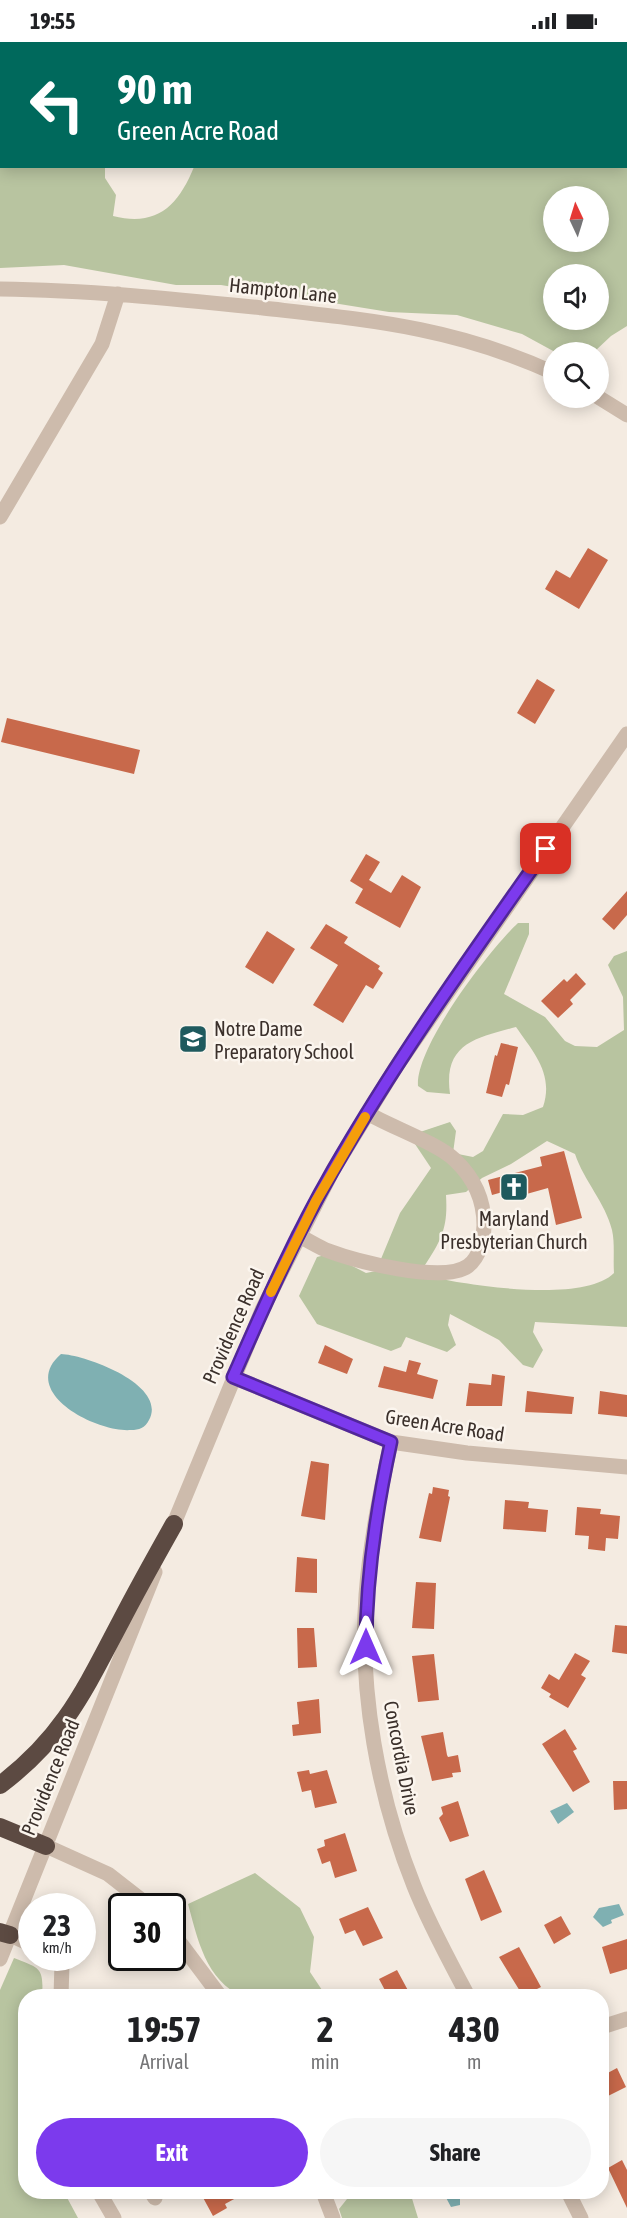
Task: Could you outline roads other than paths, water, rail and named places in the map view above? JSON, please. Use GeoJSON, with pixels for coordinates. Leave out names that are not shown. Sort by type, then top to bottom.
{"type":"FeatureCollection","features":[{"type":"Feature","properties":{"kind":"highway"},"geometry":{"type":"LineString","coordinates":[[0,1785],[40,1751],[68,1717],[89,1686],[174,1524]]}},
{"type":"Feature","properties":{"kind":"highway"},"geometry":{"type":"LineString","coordinates":[[0,1827],[46,1846]]}},
{"type":"Feature","properties":{"kind":"street","name":"Hampton Lane"},"geometry":{"type":"LineString","coordinates":[[0,289],[118,294],[423,328],[483,345],[543,369]]}},
{"type":"Feature","properties":{"kind":"street"},"geometry":{"type":"LineString","coordinates":[[0,517],[102,344],[118,294]]}},
{"type":"Feature","properties":{"kind":"street"},"geometry":{"type":"LineString","coordinates":[[609,404],[627,415]]}},
{"type":"Feature","properties":{"kind":"street","name":"Providence Road"},"geometry":{"type":"LineString","coordinates":[[0,1959],[5,1933],[46,1846],[233,1377],[298,1235],[367,1113],[496,921],[627,734]]}},
{"type":"Feature","properties":{"kind":"street"},"geometry":{"type":"LineString","coordinates":[[298,1235],[333,1252],[420,1273],[448,1273],[468,1266],[478,1254],[484,1236],[484,1215],[480,1196],[470,1177],[453,1158],[367,1113]]}},
{"type":"Feature","properties":{"kind":"street","name":"Green Acre Road"},"geometry":{"type":"LineString","coordinates":[[233,1377],[391,1442],[467,1453],[627,1467]]}},
{"type":"Feature","properties":{"kind":"street","name":"Concordia Drive"},"geometry":{"type":"LineString","coordinates":[[391,1442],[371,1543],[366,1598],[366,1647],[375,1744],[387,1807],[413,1884],[427,1918],[464,1989]]}},
{"type":"Feature","properties":{"kind":"street"},"geometry":{"type":"LineString","coordinates":[[46,1846],[108,1874],[132,1893]]}},
{"type":"Feature","properties":{"kind":"street"},"geometry":{"type":"LineString","coordinates":[[186,1950],[216,1989]]}},
{"type":"Feature","properties":{"kind":"street"},"geometry":{"type":"LineString","coordinates":[[62,1971],[62,1989]]}},
{"type":"Feature","properties":{"kind":"street"},"geometry":{"type":"LineString","coordinates":[[609,2025],[627,2019]]}},
{"type":"Feature","properties":{"kind":"street"},"geometry":{"type":"LineString","coordinates":[[103,2199],[114,2218]]}},
{"type":"Feature","properties":{"kind":"street"},"geometry":{"type":"LineString","coordinates":[[326,2199],[333,2218]]}},
{"type":"Feature","properties":{"kind":"street"},"geometry":{"type":"LineString","coordinates":[[572,2199],[581,2218]]}},
{"type":"Feature","properties":{"kind":"water"},"geometry":{"type":"Polygon","coordinates":[[[61,1354],[105,1366],[136,1384],[147,1395],[152,1407],[146,1425],[137,1430],[116,1429],[82,1417],[67,1407],[55,1396],[49,1382],[50,1368],[61,1354]]]}},
{"type":"Feature","properties":{"kind":"water"},"geometry":{"type":"Polygon","coordinates":[[[567,1803],[574,1812],[558,1824],[550,1811],[567,1803]]]}},
{"type":"Feature","properties":{"kind":"water"},"geometry":{"type":"Polygon","coordinates":[[[619,1904],[624,1915],[611,1920],[612,1923],[603,1927],[593,1917],[599,1908],[619,1904]]]}},
{"type":"Feature","properties":{"kind":"water"},"geometry":{"type":"Polygon","coordinates":[[[447,2199],[460,2199],[460,2205],[451,2207],[447,2199]]]}},
{"type":"Feature","properties":{"kind":"place","name":"Notre Dame Preparatory School"},"geometry":{"type":"Point","coordinates":[193,1039]}},
{"type":"Feature","properties":{"kind":"place","name":"Maryland Presbyterian Church"},"geometry":{"type":"Point","coordinates":[514,1187]}}]}
